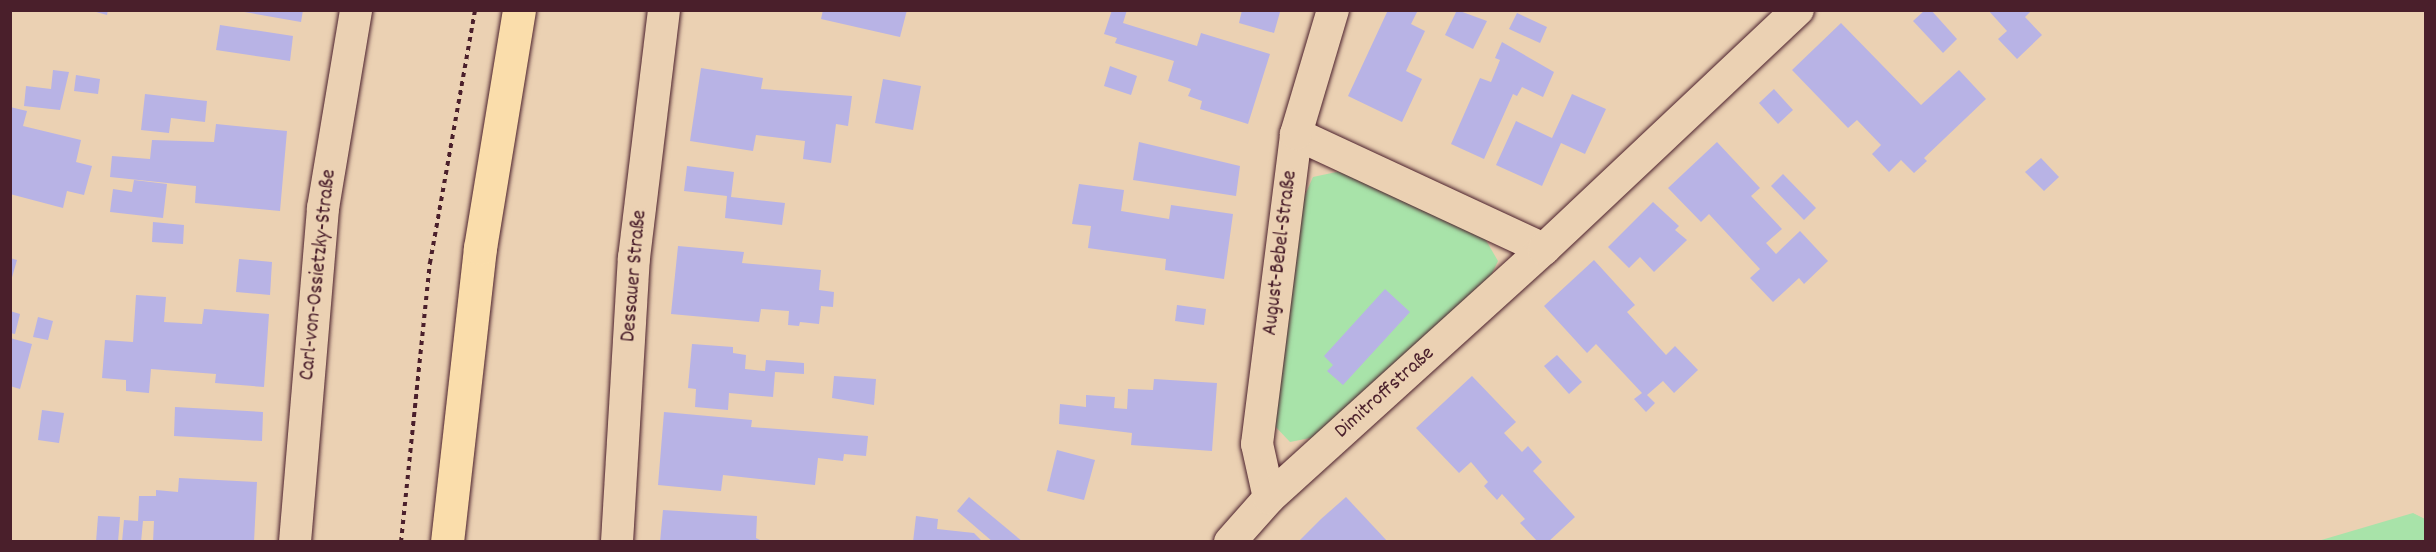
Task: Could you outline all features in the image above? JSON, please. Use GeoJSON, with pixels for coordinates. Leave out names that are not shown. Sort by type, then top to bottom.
{"type":"FeatureCollection","features":[{"type":"Feature","properties":{"kind":"main road"},"geometry":{"type":"LineString","coordinates":[[447,542],[480,248],[519,10]]}},
{"type":"Feature","properties":{"kind":"street","name":"Carl-von-Ossietzky-Straße"},"geometry":{"type":"LineString","coordinates":[[295,542],[323,208],[356,10]]}},
{"type":"Feature","properties":{"kind":"street","name":"Dessauer Straße"},"geometry":{"type":"LineString","coordinates":[[617,542],[634,258],[664,10]]}},
{"type":"Feature","properties":{"kind":"street","name":"August-Bebel-Straße"},"geometry":{"type":"LineString","coordinates":[[1269,498],[1257,444],[1296,134],[1333,10]]}},
{"type":"Feature","properties":{"kind":"street","name":"Dimitroffstraße"},"geometry":{"type":"LineString","coordinates":[[1230,542],[1269,498],[1544,249],[1798,10]]}},
{"type":"Feature","properties":{"kind":"street"},"geometry":{"type":"LineString","coordinates":[[1296,134],[1544,249]]}},
{"type":"Feature","properties":{"kind":"path"},"geometry":{"type":"LineString","coordinates":[[401,542],[430,263],[475,10]]}},
{"type":"Feature","properties":{"kind":"green space"},"geometry":{"type":"Polygon","coordinates":[[[1341,171],[1484,237],[1498,261],[1483,292],[1320,436],[1290,442],[1272,423],[1302,202],[1313,177],[1341,171]]]}},
{"type":"Feature","properties":{"kind":"green space"},"geometry":{"type":"Polygon","coordinates":[[[2413,513],[2425,519],[2425,541],[2318,541],[2413,513]]]}},
{"type":"Feature","properties":{"kind":"building"},"geometry":{"type":"Polygon","coordinates":[[[89,10],[108,10],[107,15],[89,10]]]}},
{"type":"Feature","properties":{"kind":"building"},"geometry":{"type":"Polygon","coordinates":[[[233,10],[303,10],[301,22],[233,10]]]}},
{"type":"Feature","properties":{"kind":"building"},"geometry":{"type":"Polygon","coordinates":[[[823,10],[907,10],[900,37],[821,19],[823,10]]]}},
{"type":"Feature","properties":{"kind":"building"},"geometry":{"type":"Polygon","coordinates":[[[1112,10],[1127,10],[1123,23],[1197,46],[1201,33],[1270,54],[1248,124],[1200,109],[1202,101],[1188,96],[1191,89],[1168,81],[1174,61],[1115,43],[1117,38],[1104,34],[1112,10]]]}},
{"type":"Feature","properties":{"kind":"building"},"geometry":{"type":"Polygon","coordinates":[[[1242,10],[1280,12],[1274,33],[1239,23],[1242,10]]]}},
{"type":"Feature","properties":{"kind":"building"},"geometry":{"type":"Polygon","coordinates":[[[1388,10],[1418,10],[1411,24],[1425,31],[1406,71],[1422,79],[1402,122],[1348,96],[1388,10]]]}},
{"type":"Feature","properties":{"kind":"building"},"geometry":{"type":"Polygon","coordinates":[[[1457,10],[1487,21],[1473,49],[1445,35],[1457,10]]]}},
{"type":"Feature","properties":{"kind":"building"},"geometry":{"type":"Polygon","coordinates":[[[1925,10],[1931,10],[1957,39],[1943,53],[1913,21],[1925,10]]]}},
{"type":"Feature","properties":{"kind":"building"},"geometry":{"type":"Polygon","coordinates":[[[1988,10],[2032,10],[2025,17],[2042,35],[2017,59],[1998,39],[2007,31],[1988,10]]]}},
{"type":"Feature","properties":{"kind":"building"},"geometry":{"type":"Polygon","coordinates":[[[1517,13],[1547,27],[1540,43],[1509,29],[1517,13]]]}},
{"type":"Feature","properties":{"kind":"building"},"geometry":{"type":"Polygon","coordinates":[[[1841,23],[1921,105],[1959,70],[1986,99],[1924,158],[1927,161],[1914,173],[1901,160],[1889,172],[1872,154],[1881,145],[1857,120],[1848,128],[1792,70],[1841,23]]]}},
{"type":"Feature","properties":{"kind":"building"},"geometry":{"type":"Polygon","coordinates":[[[220,25],[293,36],[290,61],[216,50],[220,25]]]}},
{"type":"Feature","properties":{"kind":"building"},"geometry":{"type":"Polygon","coordinates":[[[1502,42],[1554,72],[1543,97],[1522,87],[1517,96],[1513,94],[1484,159],[1451,144],[1480,78],[1491,82],[1500,60],[1495,58],[1502,42]]]}},
{"type":"Feature","properties":{"kind":"building"},"geometry":{"type":"Polygon","coordinates":[[[1110,66],[1137,76],[1131,95],[1104,86],[1110,66]]]}},
{"type":"Feature","properties":{"kind":"building"},"geometry":{"type":"Polygon","coordinates":[[[701,68],[763,78],[761,89],[852,96],[848,126],[836,124],[831,163],[803,159],[805,141],[756,135],[753,151],[690,141],[701,68]]]}},
{"type":"Feature","properties":{"kind":"building"},"geometry":{"type":"Polygon","coordinates":[[[53,70],[69,72],[60,110],[24,106],[26,86],[51,89],[53,70]]]}},
{"type":"Feature","properties":{"kind":"building"},"geometry":{"type":"Polygon","coordinates":[[[76,75],[100,79],[98,94],[74,91],[76,75]]]}},
{"type":"Feature","properties":{"kind":"building"},"geometry":{"type":"Polygon","coordinates":[[[883,79],[921,86],[913,130],[875,123],[883,79]]]}},
{"type":"Feature","properties":{"kind":"building"},"geometry":{"type":"Polygon","coordinates":[[[1774,89],[1793,110],[1778,124],[1759,103],[1774,89]]]}},
{"type":"Feature","properties":{"kind":"building"},"geometry":{"type":"Polygon","coordinates":[[[145,94],[207,101],[205,122],[171,118],[169,133],[141,130],[145,94]]]}},
{"type":"Feature","properties":{"kind":"building"},"geometry":{"type":"Polygon","coordinates":[[[1572,94],[1606,109],[1585,154],[1561,143],[1542,186],[1496,165],[1516,121],[1552,138],[1572,94]]]}},
{"type":"Feature","properties":{"kind":"building"},"geometry":{"type":"Polygon","coordinates":[[[10,107],[27,111],[23,126],[81,140],[76,162],[92,166],[84,195],[67,191],[63,208],[10,194],[10,107]]]}},
{"type":"Feature","properties":{"kind":"building"},"geometry":{"type":"Polygon","coordinates":[[[216,124],[287,131],[280,211],[195,203],[196,186],[110,177],[112,156],[150,159],[152,140],[214,142],[216,124]]]}},
{"type":"Feature","properties":{"kind":"building"},"geometry":{"type":"Polygon","coordinates":[[[1139,142],[1240,166],[1236,196],[1133,180],[1139,142]]]}},
{"type":"Feature","properties":{"kind":"building"},"geometry":{"type":"Polygon","coordinates":[[[1717,142],[1760,188],[1751,196],[1782,229],[1766,243],[1776,254],[1800,231],[1828,261],[1804,284],[1799,278],[1773,302],[1750,278],[1760,269],[1709,214],[1701,222],[1668,188],[1717,142]]]}},
{"type":"Feature","properties":{"kind":"building"},"geometry":{"type":"Polygon","coordinates":[[[2041,158],[2059,177],[2044,191],[2025,172],[2041,158]]]}},
{"type":"Feature","properties":{"kind":"building"},"geometry":{"type":"Polygon","coordinates":[[[687,166],[734,172],[731,197],[785,203],[782,225],[725,218],[727,196],[684,191],[687,166]]]}},
{"type":"Feature","properties":{"kind":"building"},"geometry":{"type":"Polygon","coordinates":[[[1783,174],[1816,208],[1804,220],[1771,186],[1783,174]]]}},
{"type":"Feature","properties":{"kind":"building"},"geometry":{"type":"Polygon","coordinates":[[[134,180],[167,184],[163,218],[110,212],[113,189],[132,192],[134,180]]]}},
{"type":"Feature","properties":{"kind":"building"},"geometry":{"type":"Polygon","coordinates":[[[1079,184],[1124,190],[1121,211],[1169,219],[1171,205],[1233,214],[1224,279],[1165,270],[1166,259],[1088,248],[1091,226],[1072,224],[1079,184]]]}},
{"type":"Feature","properties":{"kind":"building"},"geometry":{"type":"Polygon","coordinates":[[[1653,202],[1679,226],[1675,230],[1687,240],[1654,272],[1640,257],[1629,268],[1608,247],[1653,202]]]}},
{"type":"Feature","properties":{"kind":"building"},"geometry":{"type":"Polygon","coordinates":[[[153,222],[184,225],[183,244],[152,242],[153,222]]]}},
{"type":"Feature","properties":{"kind":"building"},"geometry":{"type":"Polygon","coordinates":[[[678,246],[744,252],[742,263],[821,270],[819,290],[834,292],[833,307],[821,306],[819,324],[800,322],[799,326],[788,325],[789,311],[761,309],[759,322],[671,314],[678,246]]]}},
{"type":"Feature","properties":{"kind":"building"},"geometry":{"type":"Polygon","coordinates":[[[10,258],[17,260],[11,281],[10,281],[10,258]]]}},
{"type":"Feature","properties":{"kind":"building"},"geometry":{"type":"Polygon","coordinates":[[[239,259],[272,262],[270,295],[236,292],[239,259]]]}},
{"type":"Feature","properties":{"kind":"building"},"geometry":{"type":"Polygon","coordinates":[[[1594,260],[1635,305],[1627,312],[1666,355],[1675,346],[1698,370],[1674,393],[1663,381],[1647,395],[1655,403],[1646,412],[1634,399],[1642,393],[1596,344],[1587,353],[1544,306],[1594,260]]]}},
{"type":"Feature","properties":{"kind":"building"},"geometry":{"type":"Polygon","coordinates":[[[1385,289],[1410,312],[1343,385],[1327,371],[1333,365],[1324,356],[1385,289]]]}},
{"type":"Feature","properties":{"kind":"building"},"geometry":{"type":"Polygon","coordinates":[[[136,295],[166,297],[164,322],[202,324],[204,309],[269,314],[264,387],[215,383],[216,374],[151,369],[149,393],[126,391],[126,380],[102,378],[105,340],[133,342],[136,295]]]}},
{"type":"Feature","properties":{"kind":"building"},"geometry":{"type":"Polygon","coordinates":[[[1177,305],[1206,309],[1204,325],[1175,321],[1177,305]]]}},
{"type":"Feature","properties":{"kind":"building"},"geometry":{"type":"Polygon","coordinates":[[[10,311],[20,314],[15,334],[10,333],[10,311]]]}},
{"type":"Feature","properties":{"kind":"building"},"geometry":{"type":"Polygon","coordinates":[[[38,317],[53,321],[48,340],[33,337],[38,317]]]}},
{"type":"Feature","properties":{"kind":"building"},"geometry":{"type":"Polygon","coordinates":[[[10,338],[32,344],[20,389],[10,386],[10,338]]]}},
{"type":"Feature","properties":{"kind":"building"},"geometry":{"type":"Polygon","coordinates":[[[692,344],[733,347],[733,353],[746,355],[745,369],[765,371],[766,360],[804,363],[804,374],[775,372],[773,397],[729,393],[728,410],[695,407],[696,389],[688,388],[692,344]]]}},
{"type":"Feature","properties":{"kind":"building"},"geometry":{"type":"Polygon","coordinates":[[[1557,355],[1582,382],[1569,394],[1544,366],[1557,355]]]}},
{"type":"Feature","properties":{"kind":"building"},"geometry":{"type":"Polygon","coordinates":[[[834,376],[876,379],[874,405],[832,398],[834,376]]]}},
{"type":"Feature","properties":{"kind":"building"},"geometry":{"type":"Polygon","coordinates":[[[1472,376],[1516,422],[1504,433],[1522,452],[1528,446],[1542,462],[1533,471],[1575,517],[1548,542],[1538,542],[1520,523],[1525,519],[1502,494],[1497,500],[1484,486],[1488,482],[1471,462],[1459,473],[1416,428],[1472,376]]]}},
{"type":"Feature","properties":{"kind":"building"},"geometry":{"type":"Polygon","coordinates":[[[1154,379],[1217,383],[1212,451],[1131,445],[1132,433],[1059,424],[1060,404],[1086,407],[1086,395],[1115,397],[1114,408],[1127,409],[1128,389],[1153,390],[1154,379]]]}},
{"type":"Feature","properties":{"kind":"building"},"geometry":{"type":"Polygon","coordinates":[[[175,407],[263,412],[262,441],[174,436],[175,407]]]}},
{"type":"Feature","properties":{"kind":"building"},"geometry":{"type":"Polygon","coordinates":[[[42,410],[64,413],[59,443],[38,440],[42,410]]]}},
{"type":"Feature","properties":{"kind":"building"},"geometry":{"type":"Polygon","coordinates":[[[664,412],[752,420],[751,427],[868,436],[866,456],[844,454],[843,461],[818,458],[815,485],[723,475],[721,491],[658,485],[664,412]]]}},
{"type":"Feature","properties":{"kind":"building"},"geometry":{"type":"Polygon","coordinates":[[[1057,450],[1095,460],[1084,500],[1047,491],[1057,450]]]}},
{"type":"Feature","properties":{"kind":"building"},"geometry":{"type":"Polygon","coordinates":[[[179,478],[257,482],[254,542],[153,542],[154,521],[143,521],[141,542],[122,542],[124,520],[138,521],[139,496],[156,496],[156,490],[178,492],[179,478]]]}},
{"type":"Feature","properties":{"kind":"building"},"geometry":{"type":"Polygon","coordinates":[[[969,497],[1023,542],[993,542],[957,511],[969,497]]]}},
{"type":"Feature","properties":{"kind":"building"},"geometry":{"type":"Polygon","coordinates":[[[1346,497],[1388,542],[1298,542],[1321,519],[1346,497]]]}},
{"type":"Feature","properties":{"kind":"building"},"geometry":{"type":"Polygon","coordinates":[[[663,510],[757,516],[756,538],[764,542],[660,542],[663,510]]]}},
{"type":"Feature","properties":{"kind":"building"},"geometry":{"type":"Polygon","coordinates":[[[98,516],[120,517],[118,542],[96,542],[98,516]]]}},
{"type":"Feature","properties":{"kind":"building"},"geometry":{"type":"Polygon","coordinates":[[[916,516],[938,519],[937,529],[974,533],[983,542],[913,542],[916,516]]]}}]}
